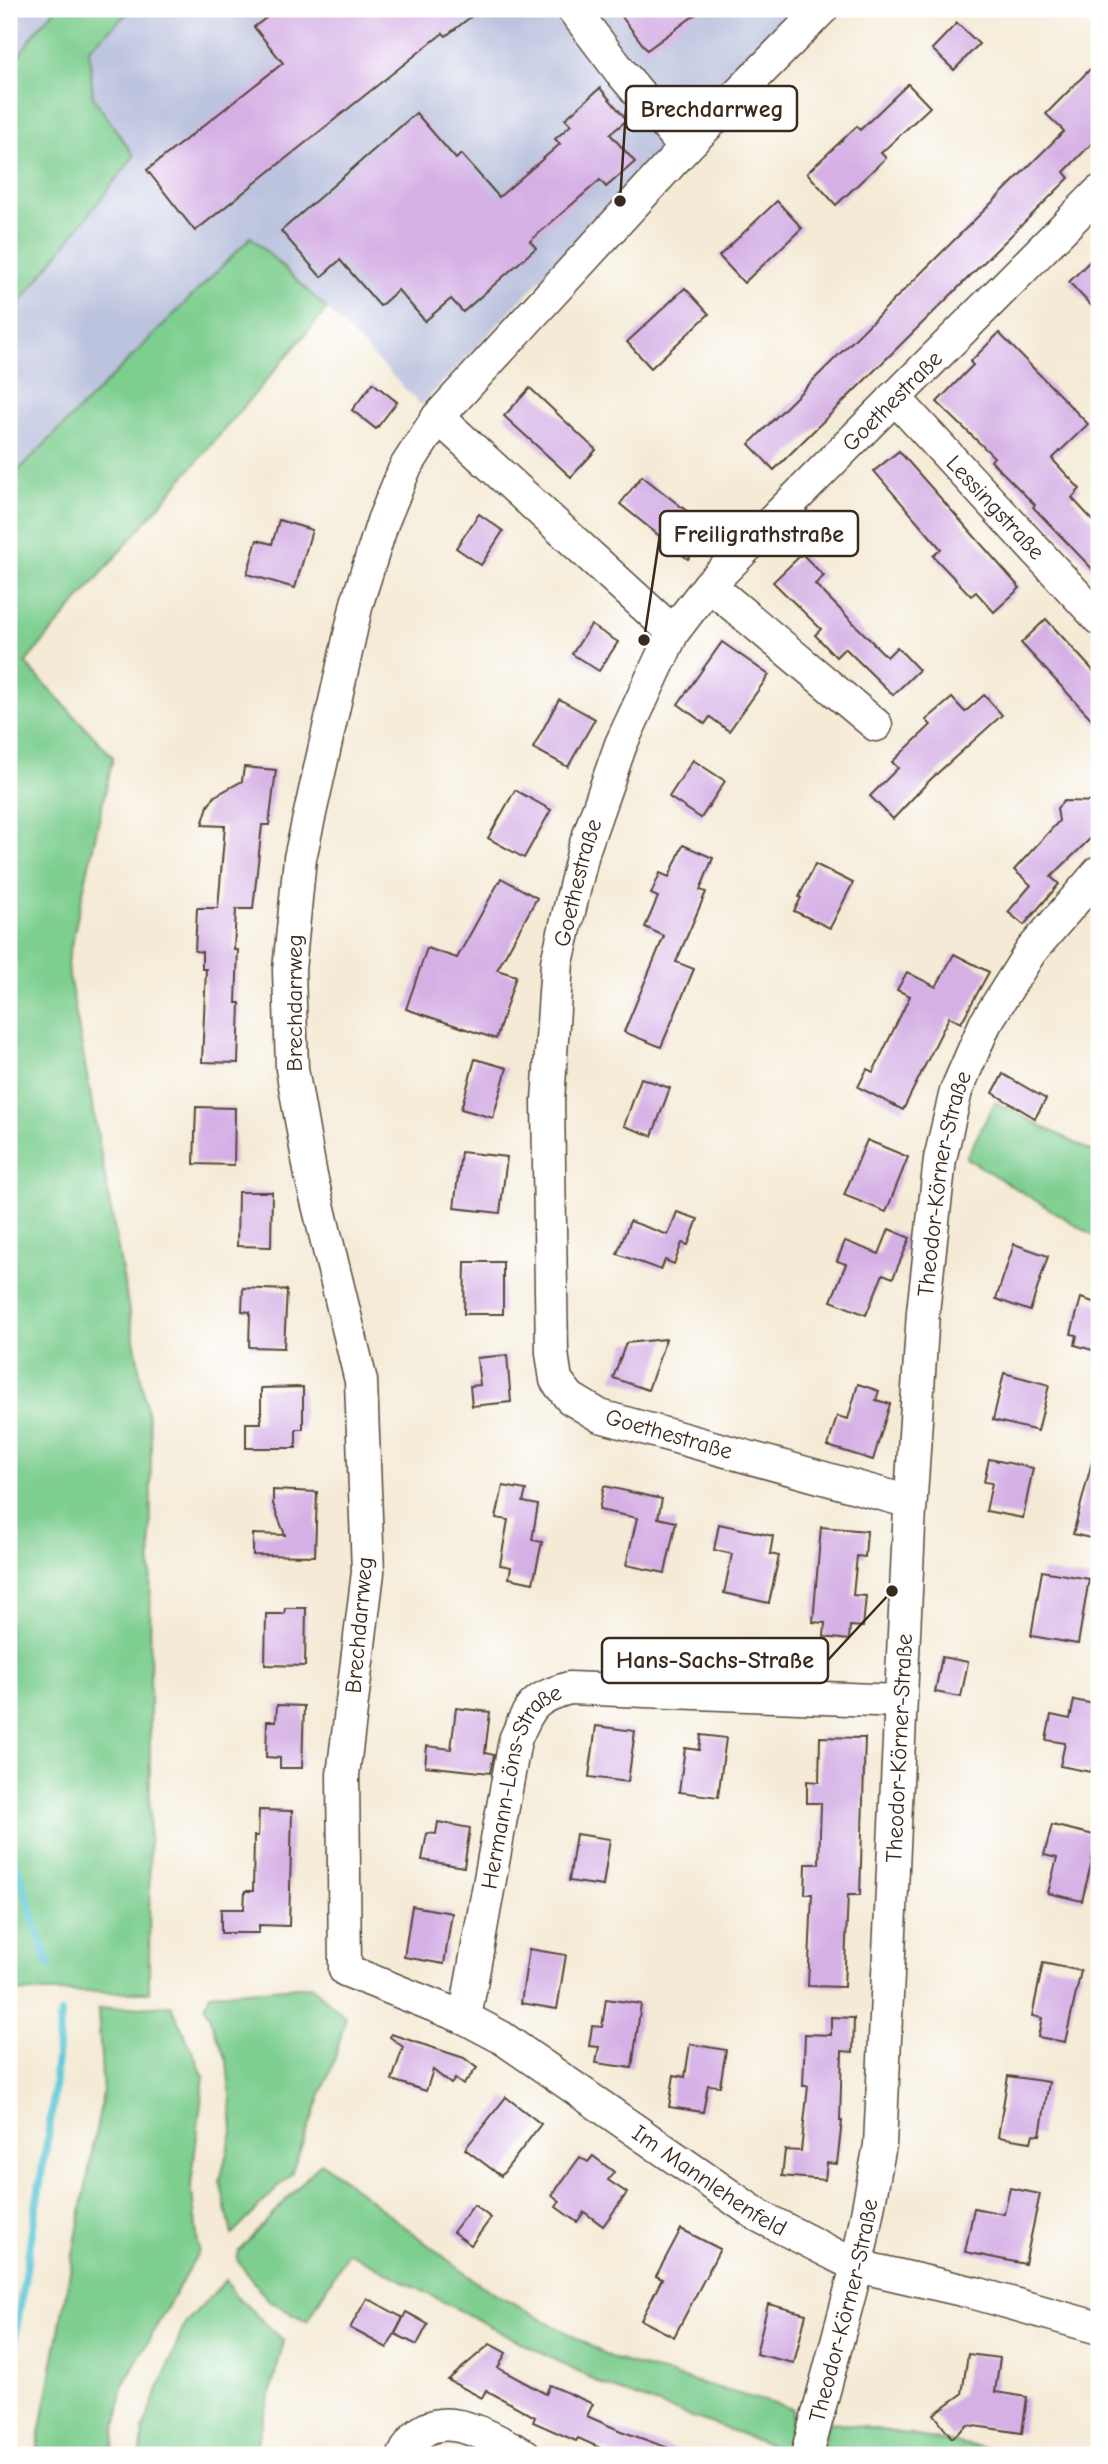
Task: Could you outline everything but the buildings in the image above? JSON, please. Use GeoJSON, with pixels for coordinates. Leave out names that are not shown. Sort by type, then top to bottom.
{"type":"FeatureCollection","features":[{"type":"Feature","properties":{"kind":"street"},"geometry":{"type":"LineString","coordinates":[[573,9],[620,71],[685,148]]}},
{"type":"Feature","properties":{"kind":"street","name":"Brechdarrweg"},"geometry":{"type":"LineString","coordinates":[[345,1970],[343,1775],[368,1572],[361,1381],[311,1175],[292,1069],[289,970],[300,858],[357,603],[383,521],[405,468],[438,417],[685,148],[822,9]]}},
{"type":"Feature","properties":{"kind":"street","name":"Goethestraße"},"geometry":{"type":"LineString","coordinates":[[910,1502],[600,1416],[570,1398],[556,1380],[552,1353],[548,1101],[556,962],[583,849],[621,744],[673,632],[709,585],[894,397],[1095,203]]}},
{"type":"Feature","properties":{"kind":"street","name":"Lessingstraße"},"geometry":{"type":"LineString","coordinates":[[894,397],[1099,618]]}},
{"type":"Feature","properties":{"kind":"street"},"geometry":{"type":"LineString","coordinates":[[438,417],[673,632]]}},
{"type":"Feature","properties":{"kind":"street"},"geometry":{"type":"LineString","coordinates":[[709,585],[876,725]]}},
{"type":"Feature","properties":{"kind":"street","name":"Theodor-Körner-Straße"},"geometry":{"type":"LineString","coordinates":[[807,2455],[857,2266],[881,2140],[910,1502],[923,1312],[940,1159],[956,1091],[985,1024],[1031,951],[1099,872]]}},
{"type":"Feature","properties":{"kind":"street","name":"Hermann-Löns-Straße"},"geometry":{"type":"LineString","coordinates":[[465,2018],[515,1740],[526,1715],[542,1696],[569,1688],[899,1701]]}},
{"type":"Feature","properties":{"kind":"street","name":"Im Mannlehenfeld"},"geometry":{"type":"LineString","coordinates":[[345,1970],[465,2018],[501,2037],[759,2216],[857,2266],[975,2293],[1099,2328]]}},
{"type":"Feature","properties":{"kind":"street"},"geometry":{"type":"LineString","coordinates":[[404,2455],[426,2429],[441,2424],[464,2426],[525,2455]]}},
{"type":"Feature","properties":{"kind":"shaded area"},"geometry":{"type":"Polygon","coordinates":[[[9,9],[56,9],[39,27],[9,70],[9,9]]]}},
{"type":"Feature","properties":{"kind":"shaded area"},"geometry":{"type":"Polygon","coordinates":[[[132,9],[797,9],[421,405],[327,309],[251,237],[19,471],[9,460],[9,317],[134,156],[93,97],[89,48],[132,9]]]}},
{"type":"Feature","properties":{"kind":"green space"},"geometry":{"type":"Polygon","coordinates":[[[56,9],[132,9],[89,49],[93,97],[134,156],[9,317],[9,70],[39,27],[56,9]]]}},
{"type":"Feature","properties":{"kind":"green space"},"geometry":{"type":"Polygon","coordinates":[[[251,237],[327,309],[25,663],[113,757],[67,964],[151,1434],[149,1992],[9,1992],[9,460],[19,470],[251,237]]]}},
{"type":"Feature","properties":{"kind":"green space"},"geometry":{"type":"Polygon","coordinates":[[[995,1102],[1099,1155],[1099,1239],[966,1158],[995,1102]]]}},
{"type":"Feature","properties":{"kind":"green space"},"geometry":{"type":"Polygon","coordinates":[[[311,1986],[346,2017],[334,2061],[291,2174],[232,2235],[220,2181],[233,2128],[227,2061],[205,2006],[210,1994],[311,1986]]]}},
{"type":"Feature","properties":{"kind":"green space"},"geometry":{"type":"Polygon","coordinates":[[[171,2005],[204,2077],[191,2185],[199,2251],[123,2385],[112,2455],[36,2455],[103,2093],[98,2009],[171,2005]]]}},
{"type":"Feature","properties":{"kind":"green space"},"geometry":{"type":"Polygon","coordinates":[[[321,2162],[479,2284],[614,2359],[793,2409],[786,2450],[605,2386],[348,2252],[307,2321],[268,2300],[237,2260],[239,2251],[321,2162]]]}},
{"type":"Feature","properties":{"kind":"green space"},"geometry":{"type":"Polygon","coordinates":[[[226,2280],[234,2294],[284,2341],[254,2455],[141,2455],[143,2429],[185,2323],[226,2280]]]}},
{"type":"Feature","properties":{"kind":"green space"},"geometry":{"type":"Polygon","coordinates":[[[829,2421],[1027,2455],[820,2455],[829,2421]]]}},
{"type":"Feature","properties":{"kind":"waterway"},"geometry":{"type":"LineString","coordinates":[[9,1843],[49,1965]]}},
{"type":"Feature","properties":{"kind":"waterway"},"geometry":{"type":"LineString","coordinates":[[9,2373],[52,2110],[61,2014]]}},
{"type":"Feature","properties":{"kind":"place","name":"Brechdarrweg"},"geometry":{"type":"Point","coordinates":[620,201]}},
{"type":"Feature","properties":{"kind":"place","name":"Freiligrathstraße"},"geometry":{"type":"Point","coordinates":[644,640]}},
{"type":"Feature","properties":{"kind":"place","name":"Hans-Sachs-Straße"},"geometry":{"type":"Point","coordinates":[892,1591]}}]}
